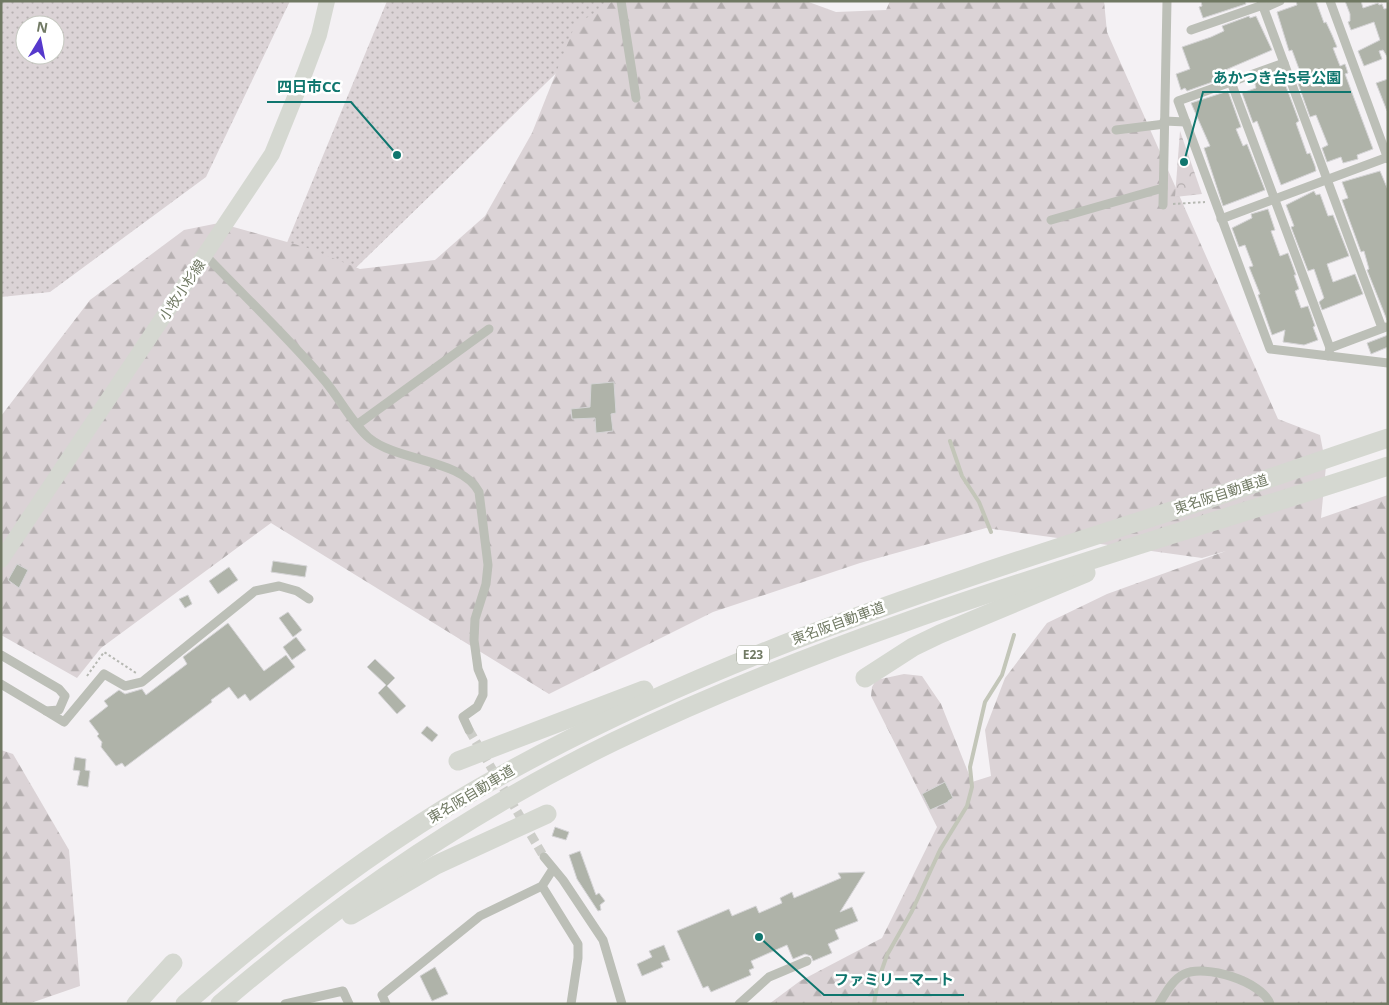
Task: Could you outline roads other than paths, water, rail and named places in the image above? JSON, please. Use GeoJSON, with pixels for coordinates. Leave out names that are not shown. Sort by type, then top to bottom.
{"type":"FeatureCollection","features":[{"type":"Feature","properties":{"kind":"highway","name":"東名阪自動車道"},"geometry":{"type":"LineString","coordinates":[[185,1004],[273,930],[341,879],[469,794],[614,717],[734,662],[819,629],[1018,560],[1388,438]]}},
{"type":"Feature","properties":{"kind":"highway","name":"東名阪自動車道"},"geometry":{"type":"LineString","coordinates":[[225,999],[289,946],[416,855],[526,789],[614,742],[744,684],[825,651],[1027,580],[1388,466]]}},
{"type":"Feature","properties":{"kind":"highway"},"geometry":{"type":"LineString","coordinates":[[865,678],[913,647],[940,634],[1205,524]]}},
{"type":"Feature","properties":{"kind":"highway"},"geometry":{"type":"LineString","coordinates":[[458,761],[771,643],[819,629]]}},
{"type":"Feature","properties":{"kind":"highway"},"geometry":{"type":"LineString","coordinates":[[225,999],[398,886],[436,865],[547,814]]}},
{"type":"Feature","properties":{"kind":"highway"},"geometry":{"type":"LineString","coordinates":[[136,1004],[173,963]]}},
{"type":"Feature","properties":{"kind":"main road","name":"小牧小杉線"},"geometry":{"type":"LineString","coordinates":[[1,560],[253,184],[278,140],[319,35],[327,1]]}},
{"type":"Feature","properties":{"kind":"street"},"geometry":{"type":"LineString","coordinates":[[621,1],[636,98]]}},
{"type":"Feature","properties":{"kind":"street"},"geometry":{"type":"LineString","coordinates":[[1163,205],[1167,1]]}},
{"type":"Feature","properties":{"kind":"street"},"geometry":{"type":"LineString","coordinates":[[1191,30],[1280,1]]}},
{"type":"Feature","properties":{"kind":"street"},"geometry":{"type":"LineString","coordinates":[[1221,219],[1388,158],[1330,1]]}},
{"type":"Feature","properties":{"kind":"street"},"geometry":{"type":"LineString","coordinates":[[1263,5],[1385,327],[1329,352]]}},
{"type":"Feature","properties":{"kind":"street"},"geometry":{"type":"LineString","coordinates":[[1284,63],[1178,101],[1270,350],[1329,352],[1388,363]]}},
{"type":"Feature","properties":{"kind":"street"},"geometry":{"type":"LineString","coordinates":[[1231,82],[1329,352]]}},
{"type":"Feature","properties":{"kind":"street"},"geometry":{"type":"LineString","coordinates":[[1116,130],[1164,122],[1186,122]]}},
{"type":"Feature","properties":{"kind":"street"},"geometry":{"type":"LineString","coordinates":[[1051,220],[1163,188]]}},
{"type":"Feature","properties":{"kind":"street"},"geometry":{"type":"LineString","coordinates":[[205,255],[325,381],[369,438],[391,451],[451,470],[470,480],[479,492],[488,564],[486,584],[475,619],[474,640],[478,669],[483,681],[483,695],[477,707],[463,717],[469,730]]}},
{"type":"Feature","properties":{"kind":"street"},"geometry":{"type":"LineString","coordinates":[[358,424],[489,329]]}},
{"type":"Feature","properties":{"kind":"street"},"geometry":{"type":"LineString","coordinates":[[1,684],[64,722],[104,674],[124,686],[142,682],[255,592],[279,586],[297,590],[309,599]]}},
{"type":"Feature","properties":{"kind":"street"},"geometry":{"type":"LineString","coordinates":[[1,655],[63,693],[63,703],[59,710],[46,711]]}},
{"type":"Feature","properties":{"kind":"street"},"geometry":{"type":"LineString","coordinates":[[544,857],[563,880],[603,940],[622,1004]]}},
{"type":"Feature","properties":{"kind":"street"},"geometry":{"type":"LineString","coordinates":[[386,1004],[382,995],[480,916],[542,886],[552,868]]}},
{"type":"Feature","properties":{"kind":"street"},"geometry":{"type":"LineString","coordinates":[[542,886],[578,944],[578,958],[570,1004]]}},
{"type":"Feature","properties":{"kind":"street"},"geometry":{"type":"LineString","coordinates":[[739,1004],[769,977],[807,961]]}},
{"type":"Feature","properties":{"kind":"street"},"geometry":{"type":"LineString","coordinates":[[1160,1004],[1169,988],[1182,974],[1196,970],[1235,978],[1251,985],[1269,999],[1270,1004]]}},
{"type":"Feature","properties":{"kind":"street"},"geometry":{"type":"LineString","coordinates":[[284,1004],[343,991],[349,1004]]}},
{"type":"Feature","properties":{"kind":"waterway"},"geometry":{"type":"LineString","coordinates":[[950,441],[962,476],[979,502],[991,532]]}},
{"type":"Feature","properties":{"kind":"waterway"},"geometry":{"type":"LineString","coordinates":[[874,1004],[878,981],[887,955],[912,911],[940,850],[967,806],[972,787],[970,767],[985,702],[1002,675],[1014,635]]}},
{"type":"Feature","properties":{"kind":"tunnel"},"geometry":{"type":"LineString","coordinates":[[469,730],[544,857]]}},
{"type":"Feature","properties":{"kind":"place","name":"四日市CC"},"geometry":{"type":"Point","coordinates":[397,155]}},
{"type":"Feature","properties":{"kind":"place","name":"あかつき台5号公園"},"geometry":{"type":"Point","coordinates":[1184,162]}},
{"type":"Feature","properties":{"kind":"place","name":"ファミリーマート"},"geometry":{"type":"Point","coordinates":[759,937]}}]}
